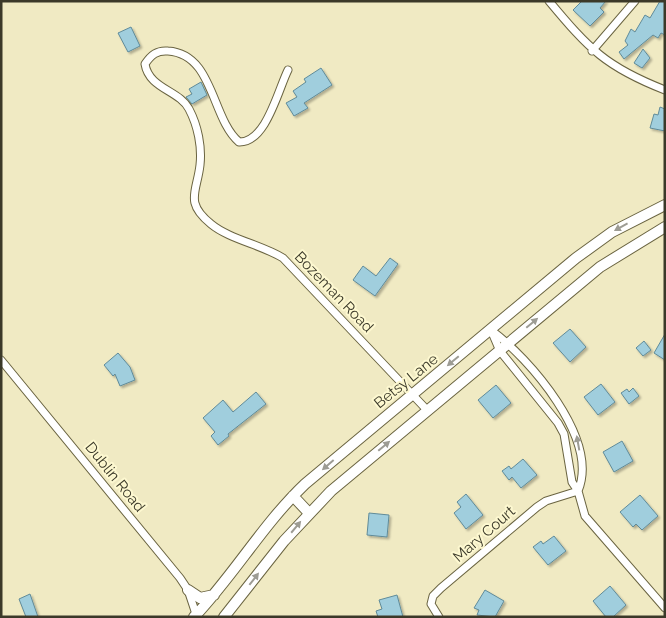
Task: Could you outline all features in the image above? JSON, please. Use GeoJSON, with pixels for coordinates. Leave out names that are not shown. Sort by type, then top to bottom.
{"type":"FeatureCollection","features":[{"type":"Feature","properties":{"kind":"main road","name":"Betsy Lane"},"geometry":{"type":"LineString","coordinates":[[196,616],[292,496],[576,258],[612,232],[665,205]]}},
{"type":"Feature","properties":{"kind":"main road"},"geometry":{"type":"LineString","coordinates":[[224,617],[309,513],[356,469],[600,267],[665,227]]}},
{"type":"Feature","properties":{"kind":"main road"},"geometry":{"type":"LineString","coordinates":[[292,496],[309,513]]}},
{"type":"Feature","properties":{"kind":"main road"},"geometry":{"type":"LineString","coordinates":[[188,590],[200,598],[214,595]]}},
{"type":"Feature","properties":{"kind":"street"},"geometry":{"type":"LineString","coordinates":[[549,1],[592,50],[616,68],[665,90]]}},
{"type":"Feature","properties":{"kind":"street"},"geometry":{"type":"LineString","coordinates":[[592,50],[635,1]]}},
{"type":"Feature","properties":{"kind":"street","name":"Bozeman Road"},"geometry":{"type":"LineString","coordinates":[[288,70],[262,129],[246,142],[239,142],[228,128],[209,86],[196,66],[186,57],[175,52],[163,51],[150,56],[145,64],[152,79],[187,106],[192,116],[200,152],[200,166],[193,190],[195,203],[201,214],[212,225],[283,258],[427,410]]}},
{"type":"Feature","properties":{"kind":"street"},"geometry":{"type":"LineString","coordinates":[[491,330],[508,343],[567,416],[576,434],[581,460],[582,482],[578,490]]}},
{"type":"Feature","properties":{"kind":"street"},"geometry":{"type":"LineString","coordinates":[[491,330],[500,351],[562,430],[572,482],[578,490],[588,520],[665,608]]}},
{"type":"Feature","properties":{"kind":"street","name":"Dublin Road"},"geometry":{"type":"LineString","coordinates":[[1,360],[170,565],[188,590],[196,616]]}},
{"type":"Feature","properties":{"kind":"street"},"geometry":{"type":"LineString","coordinates":[[527,384],[536,376]]}},
{"type":"Feature","properties":{"kind":"street"},"geometry":{"type":"LineString","coordinates":[[562,430],[572,426]]}},
{"type":"Feature","properties":{"kind":"street","name":"Mary Court"},"geometry":{"type":"LineString","coordinates":[[439,617],[432,604],[433,596],[441,588],[537,507],[546,501],[578,490]]}},
{"type":"Feature","properties":{"kind":"building"},"geometry":{"type":"Polygon","coordinates":[[[582,1],[606,1],[600,8],[604,12],[590,26],[573,10],[582,1]]]}},
{"type":"Feature","properties":{"kind":"building"},"geometry":{"type":"Polygon","coordinates":[[[660,1],[665,1],[665,35],[661,33],[658,38],[653,35],[624,59],[619,52],[628,45],[625,41],[631,29],[635,32],[645,15],[650,18],[660,1]]]}},
{"type":"Feature","properties":{"kind":"building"},"geometry":{"type":"Polygon","coordinates":[[[131,27],[140,46],[128,52],[118,33],[131,27]]]}},
{"type":"Feature","properties":{"kind":"building"},"geometry":{"type":"Polygon","coordinates":[[[643,49],[650,58],[642,68],[634,63],[643,49]]]}},
{"type":"Feature","properties":{"kind":"building"},"geometry":{"type":"Polygon","coordinates":[[[321,68],[332,85],[304,103],[308,108],[294,116],[286,103],[297,97],[293,91],[306,82],[304,79],[321,68]]]}},
{"type":"Feature","properties":{"kind":"building"},"geometry":{"type":"Polygon","coordinates":[[[201,82],[207,95],[192,104],[186,97],[192,94],[189,89],[201,82]]]}},
{"type":"Feature","properties":{"kind":"building"},"geometry":{"type":"Polygon","coordinates":[[[660,107],[665,109],[665,131],[650,128],[654,114],[658,115],[660,107]]]}},
{"type":"Feature","properties":{"kind":"building"},"geometry":{"type":"Polygon","coordinates":[[[390,258],[398,264],[375,296],[353,280],[363,266],[376,276],[390,258]]]}},
{"type":"Feature","properties":{"kind":"building"},"geometry":{"type":"Polygon","coordinates":[[[570,329],[586,347],[570,362],[553,343],[570,329]]]}},
{"type":"Feature","properties":{"kind":"building"},"geometry":{"type":"Polygon","coordinates":[[[665,334],[665,360],[654,353],[665,334]]]}},
{"type":"Feature","properties":{"kind":"building"},"geometry":{"type":"Polygon","coordinates":[[[644,341],[651,350],[643,356],[636,348],[644,341]]]}},
{"type":"Feature","properties":{"kind":"building"},"geometry":{"type":"Polygon","coordinates":[[[118,353],[130,367],[135,380],[120,386],[115,374],[113,376],[104,365],[118,353]]]}},
{"type":"Feature","properties":{"kind":"building"},"geometry":{"type":"Polygon","coordinates":[[[601,384],[615,402],[598,415],[584,397],[601,384]]]}},
{"type":"Feature","properties":{"kind":"building"},"geometry":{"type":"Polygon","coordinates":[[[496,385],[511,403],[493,418],[478,400],[496,385]]]}},
{"type":"Feature","properties":{"kind":"building"},"geometry":{"type":"Polygon","coordinates":[[[633,388],[639,396],[629,404],[621,393],[627,389],[629,392],[633,388]]]}},
{"type":"Feature","properties":{"kind":"building"},"geometry":{"type":"Polygon","coordinates":[[[256,392],[266,404],[228,434],[229,436],[218,445],[211,436],[215,432],[203,418],[223,400],[233,412],[256,392]]]}},
{"type":"Feature","properties":{"kind":"building"},"geometry":{"type":"Polygon","coordinates":[[[622,441],[633,461],[614,472],[603,452],[622,441]]]}},
{"type":"Feature","properties":{"kind":"building"},"geometry":{"type":"Polygon","coordinates":[[[523,459],[537,475],[521,488],[512,477],[509,480],[502,471],[509,466],[511,469],[523,459]]]}},
{"type":"Feature","properties":{"kind":"building"},"geometry":{"type":"Polygon","coordinates":[[[466,494],[483,515],[466,529],[454,513],[461,507],[457,502],[466,494]]]}},
{"type":"Feature","properties":{"kind":"building"},"geometry":{"type":"Polygon","coordinates":[[[640,495],[658,516],[642,530],[636,524],[633,527],[620,512],[640,495]]]}},
{"type":"Feature","properties":{"kind":"building"},"geometry":{"type":"Polygon","coordinates":[[[369,513],[389,515],[387,537],[367,535],[369,513]]]}},
{"type":"Feature","properties":{"kind":"building"},"geometry":{"type":"Polygon","coordinates":[[[554,536],[566,551],[548,565],[533,547],[541,541],[543,544],[554,536]]]}},
{"type":"Feature","properties":{"kind":"building"},"geometry":{"type":"Polygon","coordinates":[[[610,586],[626,605],[613,617],[606,617],[593,601],[610,586]]]}},
{"type":"Feature","properties":{"kind":"building"},"geometry":{"type":"Polygon","coordinates":[[[485,590],[504,601],[495,617],[477,615],[479,610],[474,608],[485,590]]]}},
{"type":"Feature","properties":{"kind":"building"},"geometry":{"type":"Polygon","coordinates":[[[30,594],[38,617],[26,617],[19,599],[30,594]]]}},
{"type":"Feature","properties":{"kind":"building"},"geometry":{"type":"Polygon","coordinates":[[[397,595],[403,617],[378,617],[376,611],[382,609],[379,600],[397,595]]]}}]}
